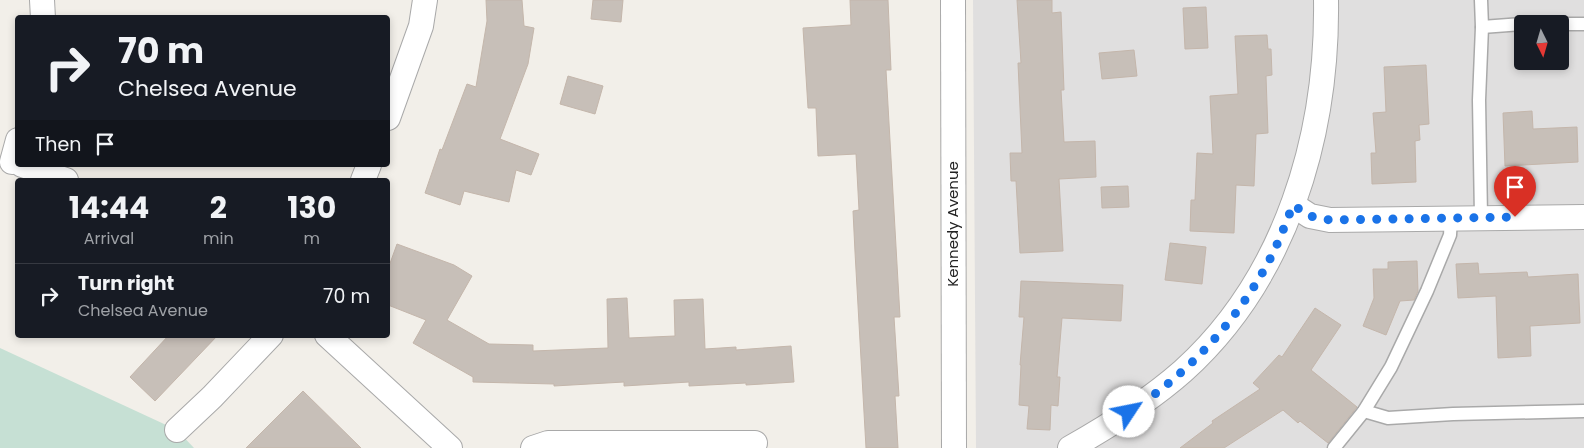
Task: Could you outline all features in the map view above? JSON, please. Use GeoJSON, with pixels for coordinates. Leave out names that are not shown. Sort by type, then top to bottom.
{"type":"FeatureCollection","features":[{"type":"Feature","properties":{"kind":"street"},"geometry":{"type":"LineString","coordinates":[[42,0],[43,15]]}},
{"type":"Feature","properties":{"kind":"street"},"geometry":{"type":"LineString","coordinates":[[390,112],[421,26],[425,0]]}},
{"type":"Feature","properties":{"kind":"street","name":"Kennedy Avenue"},"geometry":{"type":"LineString","coordinates":[[953,0],[954,448]]}},
{"type":"Feature","properties":{"kind":"street"},"geometry":{"type":"LineString","coordinates":[[1070,448],[1145,402],[1183,371],[1217,337],[1245,300],[1273,252],[1293,205],[1314,135],[1323,79],[1326,0]]}},
{"type":"Feature","properties":{"kind":"street"},"geometry":{"type":"LineString","coordinates":[[35,167],[61,178]]}},
{"type":"Feature","properties":{"kind":"street"},"geometry":{"type":"LineString","coordinates":[[1293,205],[1310,216],[1330,220],[1584,217]]}},
{"type":"Feature","properties":{"kind":"street"},"geometry":{"type":"LineString","coordinates":[[177,430],[212,397],[268,338]]}},
{"type":"Feature","properties":{"kind":"street"},"geometry":{"type":"LineString","coordinates":[[330,338],[450,448]]}},
{"type":"Feature","properties":{"kind":"street"},"geometry":{"type":"LineString","coordinates":[[533,448],[548,443],[755,443]]}},
{"type":"Feature","properties":{"kind":"lane"},"geometry":{"type":"LineString","coordinates":[[1481,0],[1482,27],[1479,100],[1481,217]]}},
{"type":"Feature","properties":{"kind":"lane"},"geometry":{"type":"LineString","coordinates":[[1569,24],[1584,24]]}},
{"type":"Feature","properties":{"kind":"lane"},"geometry":{"type":"LineString","coordinates":[[1482,27],[1514,25]]}},
{"type":"Feature","properties":{"kind":"lane"},"geometry":{"type":"LineString","coordinates":[[1334,448],[1364,411],[1391,367],[1427,291],[1450,235],[1451,218]]}},
{"type":"Feature","properties":{"kind":"lane"},"geometry":{"type":"LineString","coordinates":[[1364,411],[1388,418],[1453,414],[1584,411]]}},
{"type":"Feature","properties":{"kind":"shaded area"},"geometry":{"type":"Polygon","coordinates":[[[973,0],[1584,0],[1584,448],[976,448],[973,0]]]}},
{"type":"Feature","properties":{"kind":"green space"},"geometry":{"type":"Polygon","coordinates":[[[0,348],[177,430],[194,448],[0,448],[0,348]]]}},
{"type":"Feature","properties":{"kind":"building"},"geometry":{"type":"Polygon","coordinates":[[[486,0],[522,0],[524,26],[534,28],[528,64],[500,139],[539,154],[531,175],[516,170],[509,202],[464,191],[460,205],[425,193],[440,149],[442,150],[467,84],[476,87],[487,21],[486,0]]]}},
{"type":"Feature","properties":{"kind":"building"},"geometry":{"type":"Polygon","coordinates":[[[593,0],[623,0],[621,22],[591,19],[593,0]]]}},
{"type":"Feature","properties":{"kind":"building"},"geometry":{"type":"Polygon","coordinates":[[[850,0],[888,0],[891,70],[886,70],[900,317],[894,317],[899,396],[895,396],[898,448],[866,448],[853,211],[859,210],[856,154],[818,156],[816,108],[808,108],[803,28],[851,25],[850,0]]]}},
{"type":"Feature","properties":{"kind":"building"},"geometry":{"type":"Polygon","coordinates":[[[1017,0],[1052,0],[1052,13],[1061,12],[1064,90],[1061,90],[1064,142],[1095,141],[1096,177],[1059,179],[1063,251],[1020,253],[1016,181],[1011,181],[1010,153],[1022,153],[1018,63],[1021,63],[1017,0]]]}},
{"type":"Feature","properties":{"kind":"building"},"geometry":{"type":"Polygon","coordinates":[[[1206,7],[1208,48],[1185,49],[1183,8],[1206,7]]]}},
{"type":"Feature","properties":{"kind":"building"},"geometry":{"type":"Polygon","coordinates":[[[1267,35],[1268,49],[1271,49],[1272,75],[1266,76],[1268,133],[1256,134],[1254,186],[1236,185],[1234,233],[1190,231],[1191,200],[1195,200],[1197,153],[1213,154],[1210,96],[1238,94],[1235,36],[1267,35]]]}},
{"type":"Feature","properties":{"kind":"building"},"geometry":{"type":"Polygon","coordinates":[[[1134,50],[1137,76],[1102,79],[1099,53],[1134,50]]]}},
{"type":"Feature","properties":{"kind":"building"},"geometry":{"type":"Polygon","coordinates":[[[1426,65],[1429,124],[1419,125],[1420,140],[1415,141],[1416,182],[1372,184],[1371,153],[1376,153],[1373,113],[1386,112],[1384,67],[1426,65]]]}},
{"type":"Feature","properties":{"kind":"building"},"geometry":{"type":"Polygon","coordinates":[[[568,76],[603,86],[595,114],[560,104],[568,76]]]}},
{"type":"Feature","properties":{"kind":"building"},"geometry":{"type":"Polygon","coordinates":[[[1532,111],[1533,129],[1577,127],[1578,162],[1505,166],[1503,113],[1532,111]]]}},
{"type":"Feature","properties":{"kind":"building"},"geometry":{"type":"Polygon","coordinates":[[[1128,186],[1129,207],[1102,208],[1101,187],[1128,186]]]}},
{"type":"Feature","properties":{"kind":"building"},"geometry":{"type":"Polygon","coordinates":[[[1170,243],[1206,247],[1202,284],[1165,280],[1170,243]]]}},
{"type":"Feature","properties":{"kind":"building"},"geometry":{"type":"Polygon","coordinates":[[[397,244],[454,265],[472,276],[447,320],[489,344],[533,345],[533,351],[608,348],[607,299],[627,298],[629,338],[675,336],[674,300],[703,299],[705,349],[736,347],[736,350],[791,346],[794,382],[689,386],[689,382],[624,386],[624,382],[554,386],[554,384],[473,382],[473,377],[413,343],[426,320],[390,306],[390,263],[397,244]]]}},
{"type":"Feature","properties":{"kind":"building"},"geometry":{"type":"Polygon","coordinates":[[[1417,261],[1418,291],[1414,300],[1400,301],[1386,335],[1363,326],[1374,298],[1373,269],[1388,269],[1388,262],[1417,261]]]}},
{"type":"Feature","properties":{"kind":"building"},"geometry":{"type":"Polygon","coordinates":[[[1478,263],[1479,274],[1527,272],[1528,277],[1578,274],[1580,323],[1530,326],[1531,356],[1498,358],[1496,296],[1458,298],[1456,264],[1478,263]]]}},
{"type":"Feature","properties":{"kind":"building"},"geometry":{"type":"Polygon","coordinates":[[[1021,281],[1123,285],[1121,321],[1062,318],[1057,377],[1060,377],[1058,406],[1051,405],[1050,430],[1027,429],[1029,406],[1019,405],[1024,317],[1019,317],[1021,281]]]}},
{"type":"Feature","properties":{"kind":"building"},"geometry":{"type":"Polygon","coordinates":[[[1315,308],[1341,325],[1311,370],[1357,407],[1328,443],[1300,421],[1298,423],[1283,410],[1224,448],[1180,448],[1213,423],[1212,421],[1260,389],[1253,383],[1279,355],[1282,357],[1315,308]]]}},
{"type":"Feature","properties":{"kind":"building"},"geometry":{"type":"Polygon","coordinates":[[[166,338],[215,338],[155,401],[130,377],[166,338]]]}},
{"type":"Feature","properties":{"kind":"building"},"geometry":{"type":"Polygon","coordinates":[[[303,391],[361,448],[246,448],[303,391]]]}},
{"type":"Feature","properties":{"kind":"route"},"geometry":{"type":"LineString","coordinates":[[1129,412],[1145,402],[1183,371],[1217,337],[1245,300],[1273,252],[1293,205],[1310,216],[1330,220],[1515,217]]}}]}
